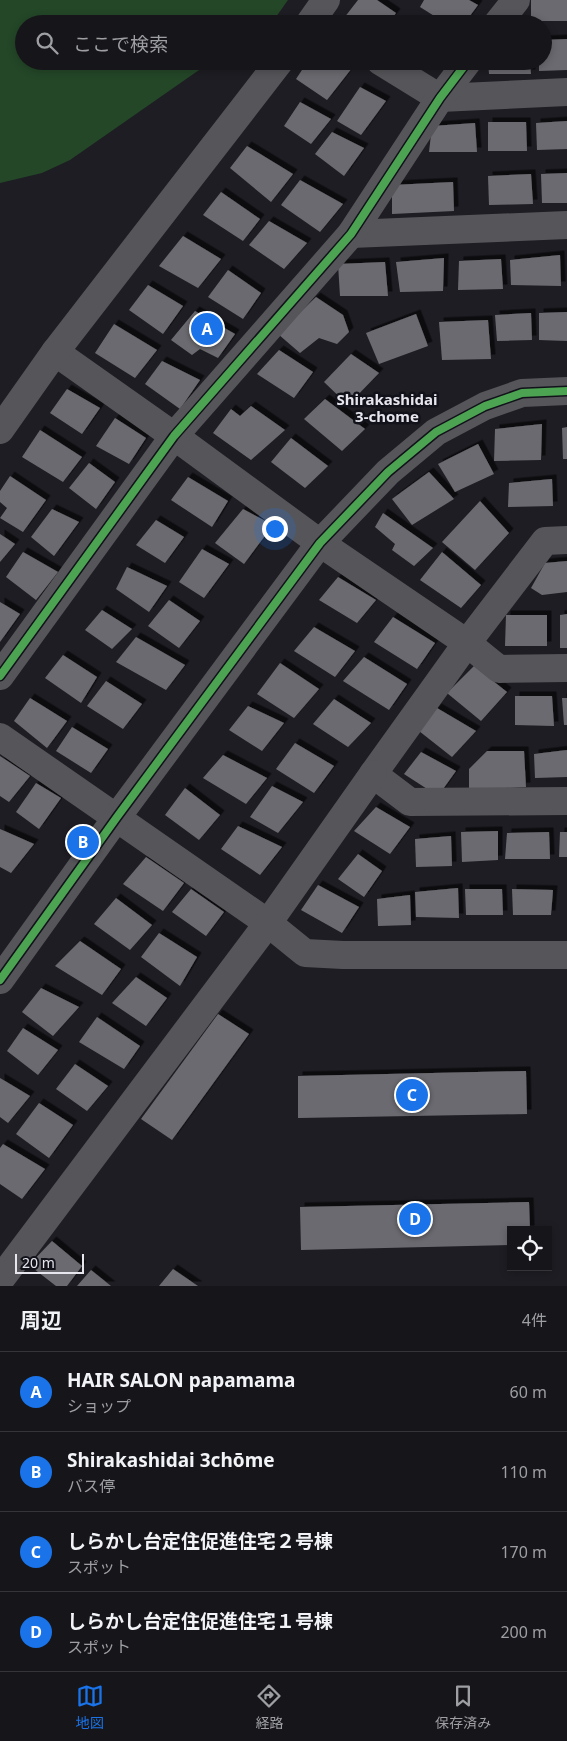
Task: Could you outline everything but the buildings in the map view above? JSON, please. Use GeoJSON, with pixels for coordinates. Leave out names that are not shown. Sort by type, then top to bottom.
{"type":"FeatureCollection","features":[{"type":"Feature","properties":{"kind":"street"},"geometry":{"type":"LineString","coordinates":[[504,15],[516,0]]}},
{"type":"Feature","properties":{"kind":"street"},"geometry":{"type":"LineString","coordinates":[[0,430],[55,352],[273,70]]}},
{"type":"Feature","properties":{"kind":"street"},"geometry":{"type":"LineString","coordinates":[[395,70],[440,98],[567,92]]}},
{"type":"Feature","properties":{"kind":"street"},"geometry":{"type":"LineString","coordinates":[[0,676],[174,436],[351,234],[440,98],[461,70]]}},
{"type":"Feature","properties":{"kind":"street"},"geometry":{"type":"LineString","coordinates":[[351,234],[567,225]]}},
{"type":"Feature","properties":{"kind":"street"},"geometry":{"type":"LineString","coordinates":[[55,352],[320,543],[467,643],[499,669],[567,668]]}},
{"type":"Feature","properties":{"kind":"street"},"geometry":{"type":"LineString","coordinates":[[0,980],[117,817],[320,543],[388,472],[436,432],[485,406],[522,392],[567,391]]}},
{"type":"Feature","properties":{"kind":"street"},"geometry":{"type":"LineString","coordinates":[[3,1280],[268,923],[467,643],[545,541],[567,540]]}},
{"type":"Feature","properties":{"kind":"street"},"geometry":{"type":"LineString","coordinates":[[0,736],[268,923],[304,953],[343,955],[567,955]]}},
{"type":"Feature","properties":{"kind":"street"},"geometry":{"type":"LineString","coordinates":[[373,774],[410,802],[567,800]]}},
{"type":"Feature","properties":{"kind":"green space"},"geometry":{"type":"Polygon","coordinates":[[[0,0],[288,0],[277,15],[15,15],[15,70],[199,70],[70,160],[42,173],[0,183],[0,0]]]}},
{"type":"Feature","properties":{"kind":"cycle path"},"geometry":{"type":"LineString","coordinates":[[0,676],[174,436],[351,234],[440,98],[461,70]]}},
{"type":"Feature","properties":{"kind":"cycle path"},"geometry":{"type":"LineString","coordinates":[[0,980],[117,817],[320,543],[388,472],[436,432],[485,406],[522,393],[567,391]]}},
{"type":"Feature","properties":{"kind":"place","name":"HAIR SALON papamama"},"geometry":{"type":"Point","coordinates":[207,329]}},
{"type":"Feature","properties":{"kind":"place","name":"Shirakashidai 3chōme"},"geometry":{"type":"Point","coordinates":[83,842]}},
{"type":"Feature","properties":{"kind":"place","name":"しらかし台定住促進住宅２号棟"},"geometry":{"type":"Point","coordinates":[412,1095]}},
{"type":"Feature","properties":{"kind":"place","name":"しらかし台定住促進住宅１号棟"},"geometry":{"type":"Point","coordinates":[415,1219]}},
{"type":"Feature","properties":{"kind":"district","name":"Shirakashidai 3-chome"},"geometry":{"type":"Point","coordinates":[387,408]}}]}
